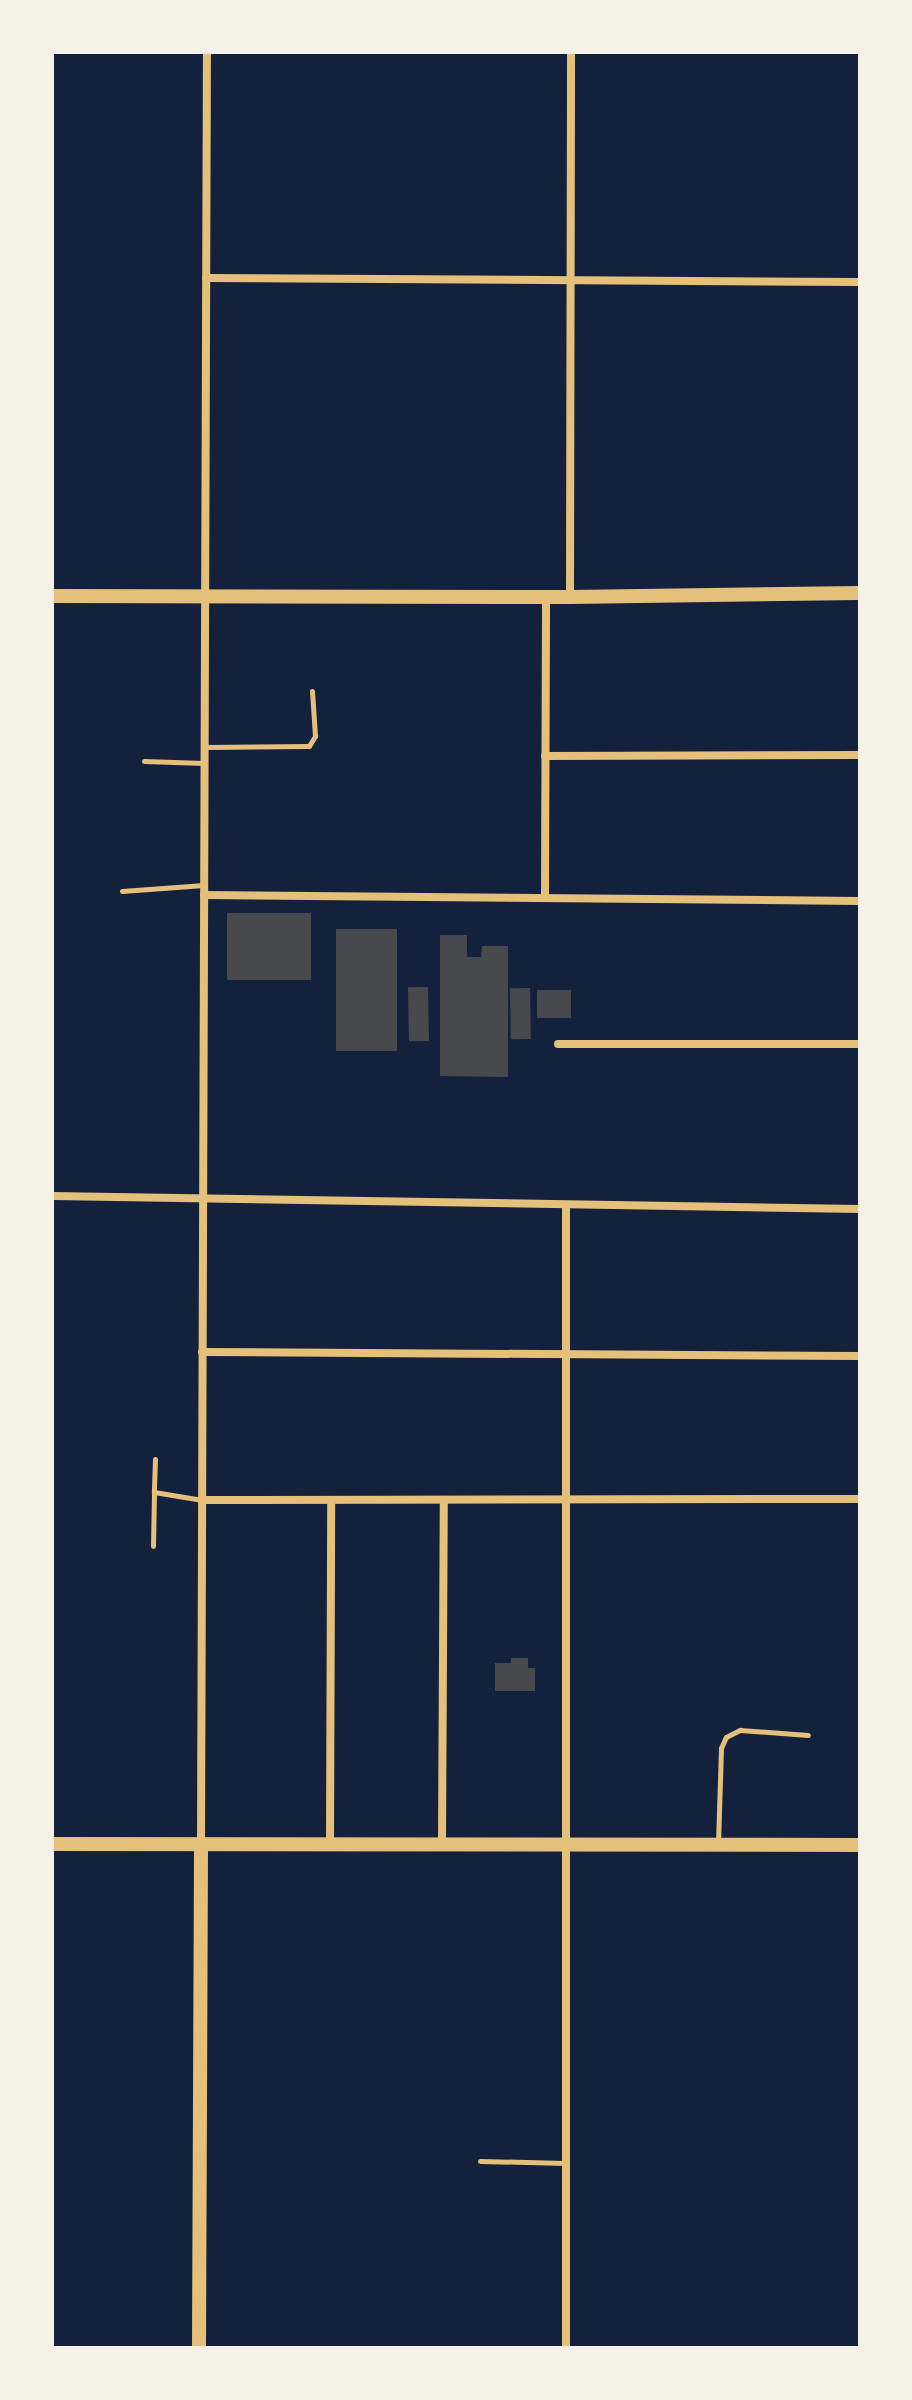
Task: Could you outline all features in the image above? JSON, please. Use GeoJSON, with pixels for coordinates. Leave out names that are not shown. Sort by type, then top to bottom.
{"type":"FeatureCollection","features":[{"type":"Feature","properties":{"kind":"street"},"geometry":{"type":"LineString","coordinates":[[199,2348],[207,52]]}},
{"type":"Feature","properties":{"kind":"street"},"geometry":{"type":"LineString","coordinates":[[570,597],[571,52]]}},
{"type":"Feature","properties":{"kind":"street"},"geometry":{"type":"LineString","coordinates":[[206,278],[860,282]]}},
{"type":"Feature","properties":{"kind":"street"},"geometry":{"type":"LineString","coordinates":[[52,596],[546,598],[860,593]]}},
{"type":"Feature","properties":{"kind":"street"},"geometry":{"type":"LineString","coordinates":[[545,898],[546,598]]}},
{"type":"Feature","properties":{"kind":"street"},"geometry":{"type":"LineString","coordinates":[[545,756],[860,755]]}},
{"type":"Feature","properties":{"kind":"street"},"geometry":{"type":"LineString","coordinates":[[204,890],[860,901]]}},
{"type":"Feature","properties":{"kind":"street"},"geometry":{"type":"LineString","coordinates":[[558,1044],[860,1044]]}},
{"type":"Feature","properties":{"kind":"street"},"geometry":{"type":"LineString","coordinates":[[52,1196],[170,1195],[203,1200],[860,1209]]}},
{"type":"Feature","properties":{"kind":"street"},"geometry":{"type":"LineString","coordinates":[[566,1205],[566,2348]]}},
{"type":"Feature","properties":{"kind":"street"},"geometry":{"type":"LineString","coordinates":[[202,1352],[860,1356]]}},
{"type":"Feature","properties":{"kind":"street"},"geometry":{"type":"LineString","coordinates":[[202,1500],[860,1499]]}},
{"type":"Feature","properties":{"kind":"street"},"geometry":{"type":"LineString","coordinates":[[330,1844],[331,1500]]}},
{"type":"Feature","properties":{"kind":"street"},"geometry":{"type":"LineString","coordinates":[[442,1844],[444,1500]]}},
{"type":"Feature","properties":{"kind":"street"},"geometry":{"type":"LineString","coordinates":[[52,1844],[860,1845]]}},
{"type":"Feature","properties":{"kind":"lane"},"geometry":{"type":"LineString","coordinates":[[204,747],[309,746],[315,736],[312,691]]}},
{"type":"Feature","properties":{"kind":"lane"},"geometry":{"type":"LineString","coordinates":[[144,761],[204,763]]}},
{"type":"Feature","properties":{"kind":"lane"},"geometry":{"type":"LineString","coordinates":[[122,891],[204,890]]}},
{"type":"Feature","properties":{"kind":"lane"},"geometry":{"type":"LineString","coordinates":[[153,1546],[155,1459]]}},
{"type":"Feature","properties":{"kind":"lane"},"geometry":{"type":"LineString","coordinates":[[154,1492],[202,1500]]}},
{"type":"Feature","properties":{"kind":"lane"},"geometry":{"type":"LineString","coordinates":[[718,1845],[721,1748],[726,1737],[740,1730],[808,1735]]}},
{"type":"Feature","properties":{"kind":"lane"},"geometry":{"type":"LineString","coordinates":[[480,2161],[566,2163]]}},
{"type":"Feature","properties":{"kind":"building"},"geometry":{"type":"Polygon","coordinates":[[[227,913],[311,913],[311,980],[227,980],[227,913]]]}},
{"type":"Feature","properties":{"kind":"building"},"geometry":{"type":"Polygon","coordinates":[[[336,929],[397,929],[397,1051],[336,1051],[336,929]]]}},
{"type":"Feature","properties":{"kind":"building"},"geometry":{"type":"Polygon","coordinates":[[[440,935],[467,935],[467,957],[481,957],[482,946],[508,946],[508,1077],[440,1076],[440,935]]]}},
{"type":"Feature","properties":{"kind":"building"},"geometry":{"type":"Polygon","coordinates":[[[408,987],[428,987],[429,1041],[409,1041],[408,987]]]}},
{"type":"Feature","properties":{"kind":"building"},"geometry":{"type":"Polygon","coordinates":[[[510,988],[530,988],[531,1039],[511,1039],[510,988]]]}},
{"type":"Feature","properties":{"kind":"building"},"geometry":{"type":"Polygon","coordinates":[[[537,990],[571,990],[571,1018],[537,1018],[537,990]]]}},
{"type":"Feature","properties":{"kind":"building"},"geometry":{"type":"Polygon","coordinates":[[[511,1658],[528,1658],[528,1668],[535,1668],[535,1691],[495,1691],[495,1663],[511,1663],[511,1658]]]}}]}
